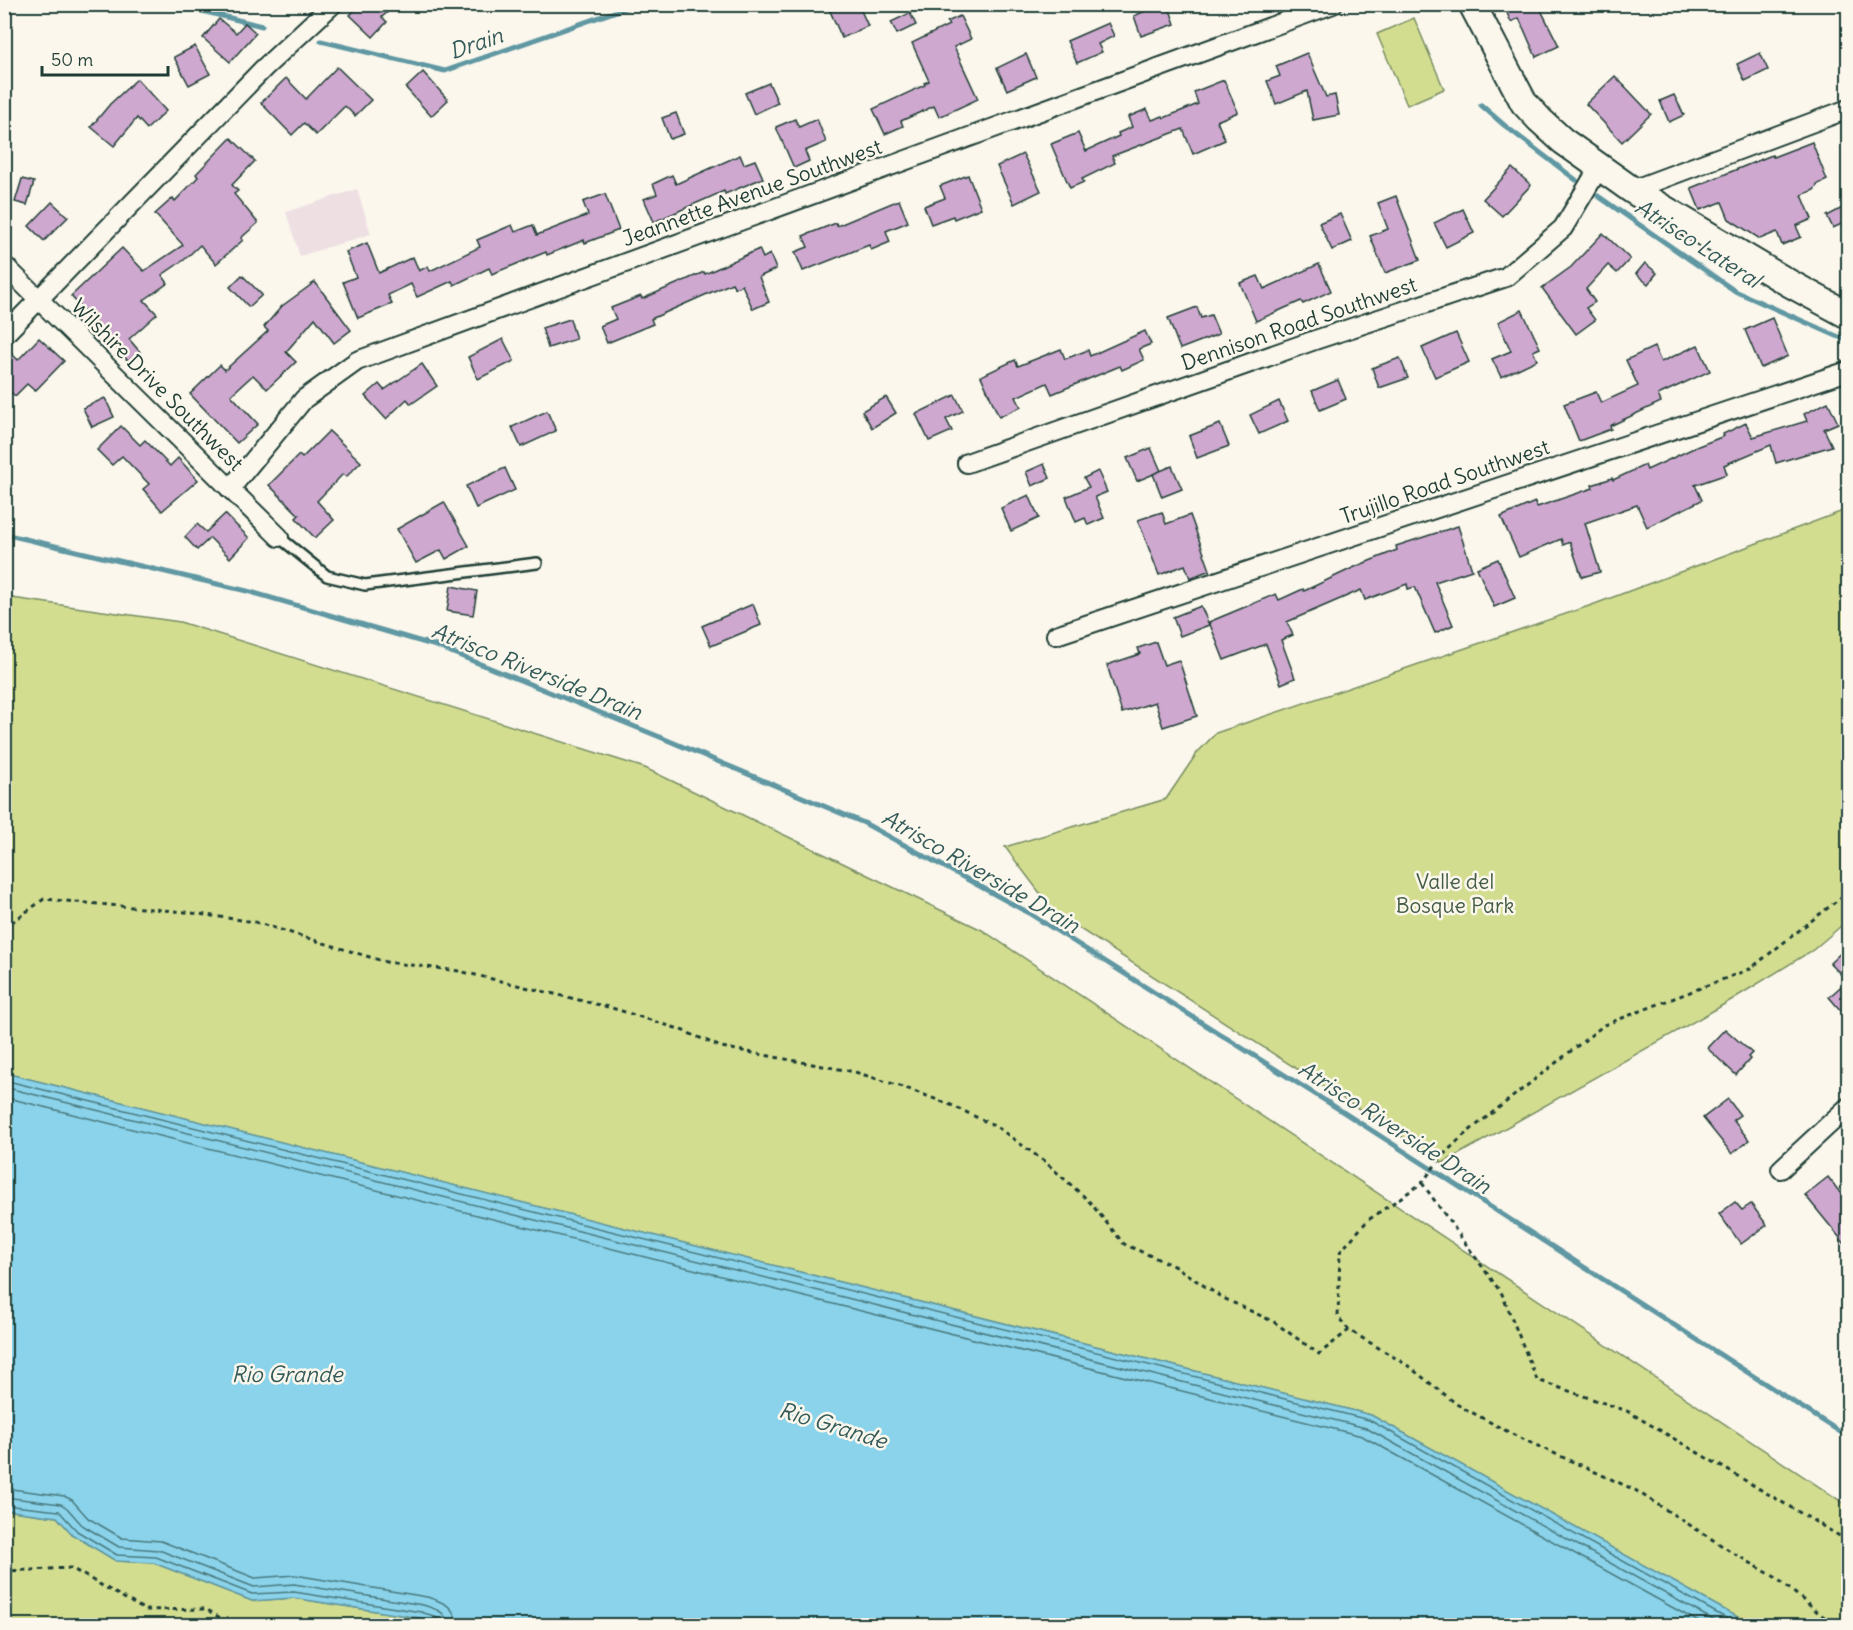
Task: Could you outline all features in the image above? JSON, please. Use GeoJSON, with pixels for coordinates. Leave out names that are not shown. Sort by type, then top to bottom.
{"type":"FeatureCollection","features":[{"type":"Feature","properties":{"kind":"street"},"geometry":{"type":"LineString","coordinates":[[4,335],[264,68],[333,4]]}},
{"type":"Feature","properties":{"kind":"street","name":"Jeannette Avenue Southwest"},"geometry":{"type":"LineString","coordinates":[[230,489],[304,399],[357,361],[1333,4]]}},
{"type":"Feature","properties":{"kind":"street"},"geometry":{"type":"LineString","coordinates":[[1472,4],[1524,103],[1563,141],[1632,190],[1848,315]]}},
{"type":"Feature","properties":{"kind":"street"},"geometry":{"type":"LineString","coordinates":[[1632,190],[1848,109]]}},
{"type":"Feature","properties":{"kind":"street","name":"Dennison Road Southwest"},"geometry":{"type":"LineString","coordinates":[[967,463],[1315,340],[1506,277],[1563,228],[1600,166]]}},
{"type":"Feature","properties":{"kind":"street","name":"Wilshire Drive Southwest"},"geometry":{"type":"LineString","coordinates":[[4,265],[279,537]]}},
{"type":"Feature","properties":{"kind":"street","name":"Trujillo Road Southwest"},"geometry":{"type":"LineString","coordinates":[[1056,635],[1848,370]]}},
{"type":"Feature","properties":{"kind":"street"},"geometry":{"type":"LineString","coordinates":[[1781,1169],[1848,1107]]}},
{"type":"Feature","properties":{"kind":"lane"},"geometry":{"type":"LineString","coordinates":[[279,537],[327,576],[365,585],[537,563]]}},
{"type":"Feature","properties":{"kind":"path"},"geometry":{"type":"LineString","coordinates":[[1837,1626],[1774,1577],[1635,1490],[1516,1436],[1458,1405],[1407,1365],[1349,1330],[1338,1317],[1340,1252],[1368,1220],[1422,1183],[1442,1156],[1464,1135],[1604,1026],[1750,969],[1848,892]]}},
{"type":"Feature","properties":{"kind":"path"},"geometry":{"type":"LineString","coordinates":[[4,928],[44,899],[175,911],[255,922],[386,962],[459,971],[612,1008],[679,1029],[721,1047],[855,1072],[942,1102],[997,1127],[1044,1161],[1088,1200],[1124,1244],[1176,1267],[1221,1297],[1274,1322],[1319,1353],[1349,1330]]}},
{"type":"Feature","properties":{"kind":"path"},"geometry":{"type":"LineString","coordinates":[[1422,1183],[1502,1293],[1537,1380],[1627,1411],[1848,1541]]}},
{"type":"Feature","properties":{"kind":"path"},"geometry":{"type":"LineString","coordinates":[[4,1570],[71,1568],[145,1610],[206,1609],[233,1626]]}},
{"type":"Feature","properties":{"kind":"shaded area"},"geometry":{"type":"Polygon","coordinates":[[[357,189],[371,234],[300,256],[286,212],[357,189]]]}},
{"type":"Feature","properties":{"kind":"green space"},"geometry":{"type":"Polygon","coordinates":[[[1414,18],[1444,89],[1407,105],[1377,34],[1414,18]]]}},
{"type":"Feature","properties":{"kind":"green space","name":"Valle del Bosque Park"},"geometry":{"type":"Polygon","coordinates":[[[1848,509],[1848,920],[1813,950],[1718,1008],[1443,1163],[1055,913],[1005,847],[1166,799],[1197,753],[1216,733],[1592,605],[1848,509]]]}},
{"type":"Feature","properties":{"kind":"green space"},"geometry":{"type":"Polygon","coordinates":[[[5,597],[180,622],[645,768],[982,930],[1848,1506],[1848,1625],[1752,1625],[1371,1415],[5,1073],[5,597]]]}},
{"type":"Feature","properties":{"kind":"green space"},"geometry":{"type":"Polygon","coordinates":[[[4,1510],[57,1517],[73,1535],[116,1561],[154,1563],[252,1601],[293,1598],[420,1618],[443,1625],[5,1625],[4,1510]]]}},
{"type":"Feature","properties":{"kind":"water","name":"Rio Grande"},"geometry":{"type":"Polygon","coordinates":[[[5,1073],[1371,1415],[1752,1625],[443,1626],[420,1618],[293,1598],[252,1601],[154,1563],[116,1561],[73,1535],[57,1517],[5,1510],[5,1073]]]}},
{"type":"Feature","properties":{"kind":"building"},"geometry":{"type":"Polygon","coordinates":[[[361,4],[397,4],[382,17],[387,22],[373,37],[350,15],[361,4]]]}},
{"type":"Feature","properties":{"kind":"building"},"geometry":{"type":"Polygon","coordinates":[[[844,4],[858,4],[868,26],[842,38],[830,11],[844,4]]]}},
{"type":"Feature","properties":{"kind":"building"},"geometry":{"type":"Polygon","coordinates":[[[1143,4],[1168,4],[1175,24],[1141,36],[1134,16],[1145,11],[1143,4]]]}},
{"type":"Feature","properties":{"kind":"building"},"geometry":{"type":"Polygon","coordinates":[[[1503,4],[1548,4],[1540,8],[1559,46],[1536,57],[1519,18],[1511,22],[1503,4]]]}},
{"type":"Feature","properties":{"kind":"building"},"geometry":{"type":"Polygon","coordinates":[[[910,13],[916,25],[897,34],[891,22],[910,13]]]}},
{"type":"Feature","properties":{"kind":"building"},"geometry":{"type":"Polygon","coordinates":[[[960,16],[971,39],[954,47],[978,99],[939,117],[934,106],[901,121],[903,126],[885,134],[873,109],[929,81],[912,43],[949,25],[947,22],[960,16]]]}},
{"type":"Feature","properties":{"kind":"building"},"geometry":{"type":"Polygon","coordinates":[[[219,19],[236,33],[245,23],[256,33],[230,62],[203,38],[219,19]]]}},
{"type":"Feature","properties":{"kind":"building"},"geometry":{"type":"Polygon","coordinates":[[[1108,23],[1114,36],[1098,44],[1102,52],[1077,63],[1067,41],[1108,23]]]}},
{"type":"Feature","properties":{"kind":"building"},"geometry":{"type":"Polygon","coordinates":[[[195,46],[210,74],[189,85],[174,57],[195,46]]]}},
{"type":"Feature","properties":{"kind":"building"},"geometry":{"type":"Polygon","coordinates":[[[1307,53],[1326,97],[1335,95],[1339,115],[1313,120],[1307,91],[1276,104],[1267,81],[1280,76],[1276,66],[1307,53]]]}},
{"type":"Feature","properties":{"kind":"building"},"geometry":{"type":"Polygon","coordinates":[[[1760,53],[1768,70],[1745,81],[1737,64],[1760,53]]]}},
{"type":"Feature","properties":{"kind":"building"},"geometry":{"type":"Polygon","coordinates":[[[1026,54],[1036,77],[1007,90],[997,68],[1026,54]]]}},
{"type":"Feature","properties":{"kind":"building"},"geometry":{"type":"Polygon","coordinates":[[[337,67],[371,100],[355,116],[345,106],[316,135],[304,123],[292,135],[261,103],[286,78],[306,99],[337,67]]]}},
{"type":"Feature","properties":{"kind":"building"},"geometry":{"type":"Polygon","coordinates":[[[423,72],[448,100],[431,116],[406,88],[423,72]]]}},
{"type":"Feature","properties":{"kind":"building"},"geometry":{"type":"Polygon","coordinates":[[[1615,76],[1651,114],[1622,142],[1586,104],[1615,76]]]}},
{"type":"Feature","properties":{"kind":"building"},"geometry":{"type":"Polygon","coordinates":[[[137,79],[166,111],[147,129],[137,118],[114,146],[91,127],[110,104],[137,79]]]}},
{"type":"Feature","properties":{"kind":"building"},"geometry":{"type":"Polygon","coordinates":[[[1224,80],[1238,112],[1217,121],[1225,140],[1193,154],[1183,129],[1112,156],[1115,163],[1082,179],[1084,182],[1070,188],[1051,144],[1078,133],[1086,151],[1119,136],[1118,133],[1132,127],[1128,117],[1147,109],[1152,120],[1163,116],[1164,118],[1198,104],[1194,92],[1224,80]]]}},
{"type":"Feature","properties":{"kind":"building"},"geometry":{"type":"Polygon","coordinates":[[[769,83],[778,103],[754,114],[745,93],[769,83]]]}},
{"type":"Feature","properties":{"kind":"building"},"geometry":{"type":"Polygon","coordinates":[[[1674,95],[1684,115],[1669,122],[1660,101],[1674,95]]]}},
{"type":"Feature","properties":{"kind":"building"},"geometry":{"type":"Polygon","coordinates":[[[676,113],[684,134],[670,139],[662,118],[676,113]]]}},
{"type":"Feature","properties":{"kind":"building"},"geometry":{"type":"Polygon","coordinates":[[[795,119],[799,127],[817,119],[826,142],[805,151],[809,161],[794,168],[776,127],[795,119]]]}},
{"type":"Feature","properties":{"kind":"building"},"geometry":{"type":"Polygon","coordinates":[[[231,138],[255,161],[232,185],[238,191],[234,194],[258,223],[216,264],[200,245],[184,260],[162,275],[168,283],[144,300],[157,314],[129,339],[140,352],[128,361],[71,296],[122,248],[144,271],[183,245],[155,214],[173,198],[175,201],[198,177],[196,174],[231,138]]]}},
{"type":"Feature","properties":{"kind":"building"},"geometry":{"type":"Polygon","coordinates":[[[1812,142],[1827,180],[1818,184],[1814,190],[1802,195],[1812,219],[1796,226],[1801,237],[1782,245],[1777,232],[1760,239],[1729,219],[1722,202],[1700,210],[1691,188],[1772,155],[1773,157],[1812,142]]]}},
{"type":"Feature","properties":{"kind":"building"},"geometry":{"type":"Polygon","coordinates":[[[1023,154],[1041,191],[1014,204],[997,166],[1023,154]]]}},
{"type":"Feature","properties":{"kind":"building"},"geometry":{"type":"Polygon","coordinates":[[[740,155],[744,164],[755,160],[763,178],[725,194],[724,191],[654,222],[644,199],[657,194],[653,184],[672,175],[676,184],[740,155]]]}},
{"type":"Feature","properties":{"kind":"building"},"geometry":{"type":"Polygon","coordinates":[[[1512,168],[1531,185],[1502,216],[1483,199],[1512,168]]]}},
{"type":"Feature","properties":{"kind":"building"},"geometry":{"type":"Polygon","coordinates":[[[968,175],[981,208],[954,219],[953,216],[931,224],[924,206],[945,198],[940,186],[968,175]]]}},
{"type":"Feature","properties":{"kind":"building"},"geometry":{"type":"Polygon","coordinates":[[[22,179],[34,182],[27,205],[15,202],[22,179]]]}},
{"type":"Feature","properties":{"kind":"building"},"geometry":{"type":"Polygon","coordinates":[[[605,194],[619,230],[585,243],[584,240],[547,255],[546,252],[492,274],[489,268],[454,285],[452,281],[417,297],[411,284],[388,295],[392,304],[358,318],[343,282],[356,277],[346,252],[367,243],[379,273],[413,257],[419,271],[428,266],[430,271],[480,247],[477,240],[512,225],[515,232],[533,225],[537,235],[588,215],[583,202],[605,194]]]}},
{"type":"Feature","properties":{"kind":"building"},"geometry":{"type":"Polygon","coordinates":[[[1396,196],[1420,260],[1385,273],[1370,236],[1388,229],[1378,203],[1396,196]]]}},
{"type":"Feature","properties":{"kind":"building"},"geometry":{"type":"Polygon","coordinates":[[[899,200],[908,222],[886,231],[890,242],[871,250],[869,245],[803,271],[795,252],[808,247],[803,236],[836,223],[837,226],[899,200]]]}},
{"type":"Feature","properties":{"kind":"building"},"geometry":{"type":"Polygon","coordinates":[[[52,202],[68,217],[44,241],[29,226],[52,202]]]}},
{"type":"Feature","properties":{"kind":"building"},"geometry":{"type":"Polygon","coordinates":[[[1848,205],[1848,221],[1833,228],[1827,216],[1848,205]]]}},
{"type":"Feature","properties":{"kind":"building"},"geometry":{"type":"Polygon","coordinates":[[[1463,209],[1474,233],[1446,247],[1434,223],[1463,209]]]}},
{"type":"Feature","properties":{"kind":"building"},"geometry":{"type":"Polygon","coordinates":[[[1340,214],[1352,241],[1332,250],[1319,223],[1340,214]]]}},
{"type":"Feature","properties":{"kind":"building"},"geometry":{"type":"Polygon","coordinates":[[[1603,233],[1630,259],[1617,273],[1608,265],[1586,289],[1595,302],[1586,308],[1595,320],[1576,334],[1542,288],[1571,267],[1603,233]]]}},
{"type":"Feature","properties":{"kind":"building"},"geometry":{"type":"Polygon","coordinates":[[[759,249],[763,258],[770,254],[776,269],[759,277],[769,302],[753,309],[742,285],[735,288],[732,283],[651,319],[653,324],[607,343],[600,326],[616,319],[611,308],[641,296],[642,299],[704,272],[705,274],[759,249]]]}},
{"type":"Feature","properties":{"kind":"building"},"geometry":{"type":"Polygon","coordinates":[[[1645,263],[1657,273],[1648,284],[1636,274],[1645,263]]]}},
{"type":"Feature","properties":{"kind":"building"},"geometry":{"type":"Polygon","coordinates":[[[1319,264],[1331,291],[1303,304],[1301,301],[1256,321],[1240,283],[1258,276],[1264,289],[1319,264]]]}},
{"type":"Feature","properties":{"kind":"building"},"geometry":{"type":"Polygon","coordinates":[[[242,275],[262,295],[249,307],[230,287],[242,275]]]}},
{"type":"Feature","properties":{"kind":"building"},"geometry":{"type":"Polygon","coordinates":[[[315,282],[351,330],[334,343],[315,318],[286,352],[296,362],[267,389],[253,375],[231,395],[258,424],[237,443],[190,394],[220,365],[225,370],[268,331],[264,327],[282,306],[315,282]]]}},
{"type":"Feature","properties":{"kind":"building"},"geometry":{"type":"Polygon","coordinates":[[[1197,307],[1201,318],[1211,315],[1219,334],[1180,349],[1168,318],[1197,307]]]}},
{"type":"Feature","properties":{"kind":"building"},"geometry":{"type":"Polygon","coordinates":[[[1522,310],[1540,348],[1533,351],[1537,360],[1501,377],[1492,359],[1511,351],[1498,322],[1522,310]]]}},
{"type":"Feature","properties":{"kind":"building"},"geometry":{"type":"Polygon","coordinates":[[[1772,318],[1788,356],[1761,368],[1745,330],[1772,318]]]}},
{"type":"Feature","properties":{"kind":"building"},"geometry":{"type":"Polygon","coordinates":[[[570,319],[576,339],[548,348],[542,328],[570,319]]]}},
{"type":"Feature","properties":{"kind":"building"},"geometry":{"type":"Polygon","coordinates":[[[1145,331],[1151,344],[1139,349],[1144,360],[1122,370],[1120,366],[1052,394],[1047,383],[1016,397],[1021,407],[999,417],[981,376],[1015,360],[1018,366],[1061,349],[1065,359],[1088,350],[1090,356],[1145,331]]]}},
{"type":"Feature","properties":{"kind":"building"},"geometry":{"type":"Polygon","coordinates":[[[1456,333],[1469,362],[1435,377],[1422,348],[1456,333]]]}},
{"type":"Feature","properties":{"kind":"building"},"geometry":{"type":"Polygon","coordinates":[[[39,338],[64,361],[35,391],[27,384],[15,396],[4,386],[4,360],[11,353],[18,360],[39,338]]]}},
{"type":"Feature","properties":{"kind":"building"},"geometry":{"type":"Polygon","coordinates":[[[503,339],[514,361],[478,379],[468,357],[503,339]]]}},
{"type":"Feature","properties":{"kind":"building"},"geometry":{"type":"Polygon","coordinates":[[[1698,345],[1710,371],[1658,395],[1661,402],[1610,426],[1611,429],[1579,441],[1564,404],[1596,392],[1601,403],[1638,386],[1626,360],[1654,347],[1661,362],[1698,345]]]}},
{"type":"Feature","properties":{"kind":"building"},"geometry":{"type":"Polygon","coordinates":[[[1400,358],[1408,378],[1379,388],[1372,368],[1400,358]]]}},
{"type":"Feature","properties":{"kind":"building"},"geometry":{"type":"Polygon","coordinates":[[[422,364],[437,386],[411,404],[407,399],[386,419],[365,396],[379,384],[384,390],[422,364]]]}},
{"type":"Feature","properties":{"kind":"building"},"geometry":{"type":"Polygon","coordinates":[[[1338,380],[1346,399],[1320,410],[1312,391],[1338,380]]]}},
{"type":"Feature","properties":{"kind":"building"},"geometry":{"type":"Polygon","coordinates":[[[955,395],[963,411],[946,419],[952,431],[929,441],[916,414],[955,395]]]}},
{"type":"Feature","properties":{"kind":"building"},"geometry":{"type":"Polygon","coordinates":[[[886,397],[896,413],[872,428],[862,411],[886,397]]]}},
{"type":"Feature","properties":{"kind":"building"},"geometry":{"type":"Polygon","coordinates":[[[105,398],[114,417],[92,427],[83,408],[105,398]]]}},
{"type":"Feature","properties":{"kind":"building"},"geometry":{"type":"Polygon","coordinates":[[[1279,401],[1288,421],[1259,434],[1250,415],[1279,401]]]}},
{"type":"Feature","properties":{"kind":"building"},"geometry":{"type":"Polygon","coordinates":[[[1828,402],[1838,423],[1824,429],[1832,446],[1776,463],[1771,445],[1724,465],[1727,474],[1695,485],[1702,500],[1647,527],[1637,505],[1585,523],[1600,572],[1582,577],[1570,542],[1563,545],[1561,539],[1519,557],[1501,517],[1535,502],[1537,507],[1593,488],[1592,485],[1612,478],[1613,480],[1645,465],[1647,470],[1724,436],[1723,434],[1746,423],[1753,437],[1807,421],[1804,414],[1828,402]]]}},
{"type":"Feature","properties":{"kind":"building"},"geometry":{"type":"Polygon","coordinates":[[[547,411],[556,431],[521,447],[512,427],[547,411]]]}},
{"type":"Feature","properties":{"kind":"building"},"geometry":{"type":"Polygon","coordinates":[[[1220,424],[1229,446],[1197,458],[1189,436],[1220,424]]]}},
{"type":"Feature","properties":{"kind":"building"},"geometry":{"type":"Polygon","coordinates":[[[121,426],[140,445],[145,440],[170,466],[178,458],[198,480],[162,511],[143,489],[149,484],[122,456],[112,465],[97,450],[121,426]]]}},
{"type":"Feature","properties":{"kind":"building"},"geometry":{"type":"Polygon","coordinates":[[[329,431],[361,462],[346,477],[343,474],[317,501],[334,520],[315,538],[296,518],[299,515],[269,485],[299,455],[302,458],[329,431]]]}},
{"type":"Feature","properties":{"kind":"building"},"geometry":{"type":"Polygon","coordinates":[[[1151,448],[1161,471],[1137,481],[1127,458],[1151,448]]]}},
{"type":"Feature","properties":{"kind":"building"},"geometry":{"type":"Polygon","coordinates":[[[1044,464],[1050,478],[1032,486],[1026,472],[1044,464]]]}},
{"type":"Feature","properties":{"kind":"building"},"geometry":{"type":"Polygon","coordinates":[[[1172,466],[1182,489],[1162,497],[1153,474],[1172,466]]]}},
{"type":"Feature","properties":{"kind":"building"},"geometry":{"type":"Polygon","coordinates":[[[505,468],[515,490],[476,508],[466,486],[505,468]]]}},
{"type":"Feature","properties":{"kind":"building"},"geometry":{"type":"Polygon","coordinates":[[[1098,471],[1107,492],[1095,497],[1104,518],[1088,525],[1085,518],[1076,522],[1066,497],[1089,487],[1084,478],[1098,471]]]}},
{"type":"Feature","properties":{"kind":"building"},"geometry":{"type":"Polygon","coordinates":[[[1029,495],[1039,518],[1011,531],[1001,508],[1029,495]]]}},
{"type":"Feature","properties":{"kind":"building"},"geometry":{"type":"Polygon","coordinates":[[[444,502],[469,546],[446,559],[441,550],[416,563],[397,529],[444,502]]]}},
{"type":"Feature","properties":{"kind":"building"},"geometry":{"type":"Polygon","coordinates":[[[1162,512],[1166,524],[1190,515],[1210,570],[1190,578],[1185,565],[1159,575],[1138,520],[1162,512]]]}},
{"type":"Feature","properties":{"kind":"building"},"geometry":{"type":"Polygon","coordinates":[[[225,514],[249,538],[230,558],[210,538],[197,550],[185,537],[197,524],[206,532],[225,514]]]}},
{"type":"Feature","properties":{"kind":"building"},"geometry":{"type":"Polygon","coordinates":[[[1458,526],[1472,570],[1435,582],[1453,625],[1435,633],[1415,587],[1408,589],[1407,584],[1365,600],[1361,590],[1287,622],[1293,635],[1281,640],[1295,678],[1281,684],[1266,644],[1224,660],[1209,622],[1276,594],[1279,600],[1303,589],[1304,591],[1397,550],[1396,546],[1458,526]]]}},
{"type":"Feature","properties":{"kind":"building"},"geometry":{"type":"Polygon","coordinates":[[[1498,559],[1515,598],[1494,607],[1477,568],[1498,559]]]}},
{"type":"Feature","properties":{"kind":"building"},"geometry":{"type":"Polygon","coordinates":[[[451,586],[477,591],[473,615],[447,611],[451,586]]]}},
{"type":"Feature","properties":{"kind":"building"},"geometry":{"type":"Polygon","coordinates":[[[753,604],[761,625],[711,646],[702,626],[753,604]]]}},
{"type":"Feature","properties":{"kind":"building"},"geometry":{"type":"Polygon","coordinates":[[[1201,606],[1209,625],[1180,636],[1173,617],[1201,606]]]}},
{"type":"Feature","properties":{"kind":"building"},"geometry":{"type":"Polygon","coordinates":[[[1156,642],[1164,665],[1179,660],[1197,716],[1163,727],[1155,702],[1122,713],[1107,665],[1140,654],[1138,648],[1156,642]]]}},
{"type":"Feature","properties":{"kind":"building"},"geometry":{"type":"Polygon","coordinates":[[[1848,946],[1848,1004],[1841,1011],[1829,997],[1847,981],[1830,963],[1848,946]]]}},
{"type":"Feature","properties":{"kind":"building"},"geometry":{"type":"Polygon","coordinates":[[[1725,1029],[1752,1053],[1748,1057],[1750,1059],[1736,1075],[1707,1048],[1725,1029]]]}},
{"type":"Feature","properties":{"kind":"building"},"geometry":{"type":"Polygon","coordinates":[[[1728,1099],[1740,1115],[1733,1120],[1749,1140],[1732,1154],[1703,1118],[1728,1099]]]}},
{"type":"Feature","properties":{"kind":"building"},"geometry":{"type":"Polygon","coordinates":[[[1828,1177],[1848,1203],[1848,1248],[1805,1195],[1828,1177]]]}},
{"type":"Feature","properties":{"kind":"building"},"geometry":{"type":"Polygon","coordinates":[[[1735,1202],[1742,1210],[1751,1204],[1767,1225],[1741,1244],[1719,1214],[1735,1202]]]}},
{"type":"Feature","properties":{"kind":"waterway","name":"Drain"},"geometry":{"type":"LineString","coordinates":[[174,4],[262,26]]}},
{"type":"Feature","properties":{"kind":"waterway","name":"Drain"},"geometry":{"type":"LineString","coordinates":[[321,41],[445,71],[637,4]]}},
{"type":"Feature","properties":{"kind":"waterway","name":"Atrisco Lateral"},"geometry":{"type":"LineString","coordinates":[[1481,105],[1576,180]]}},
{"type":"Feature","properties":{"kind":"waterway","name":"Atrisco Lateral"},"geometry":{"type":"LineString","coordinates":[[1598,196],[1735,291],[1848,341]]}},
{"type":"Feature","properties":{"kind":"waterway","name":"Atrisco Riverside Drain"},"geometry":{"type":"LineString","coordinates":[[4,534],[247,591],[436,646],[864,823],[1027,912],[1340,1110],[1848,1437]]}}]}
